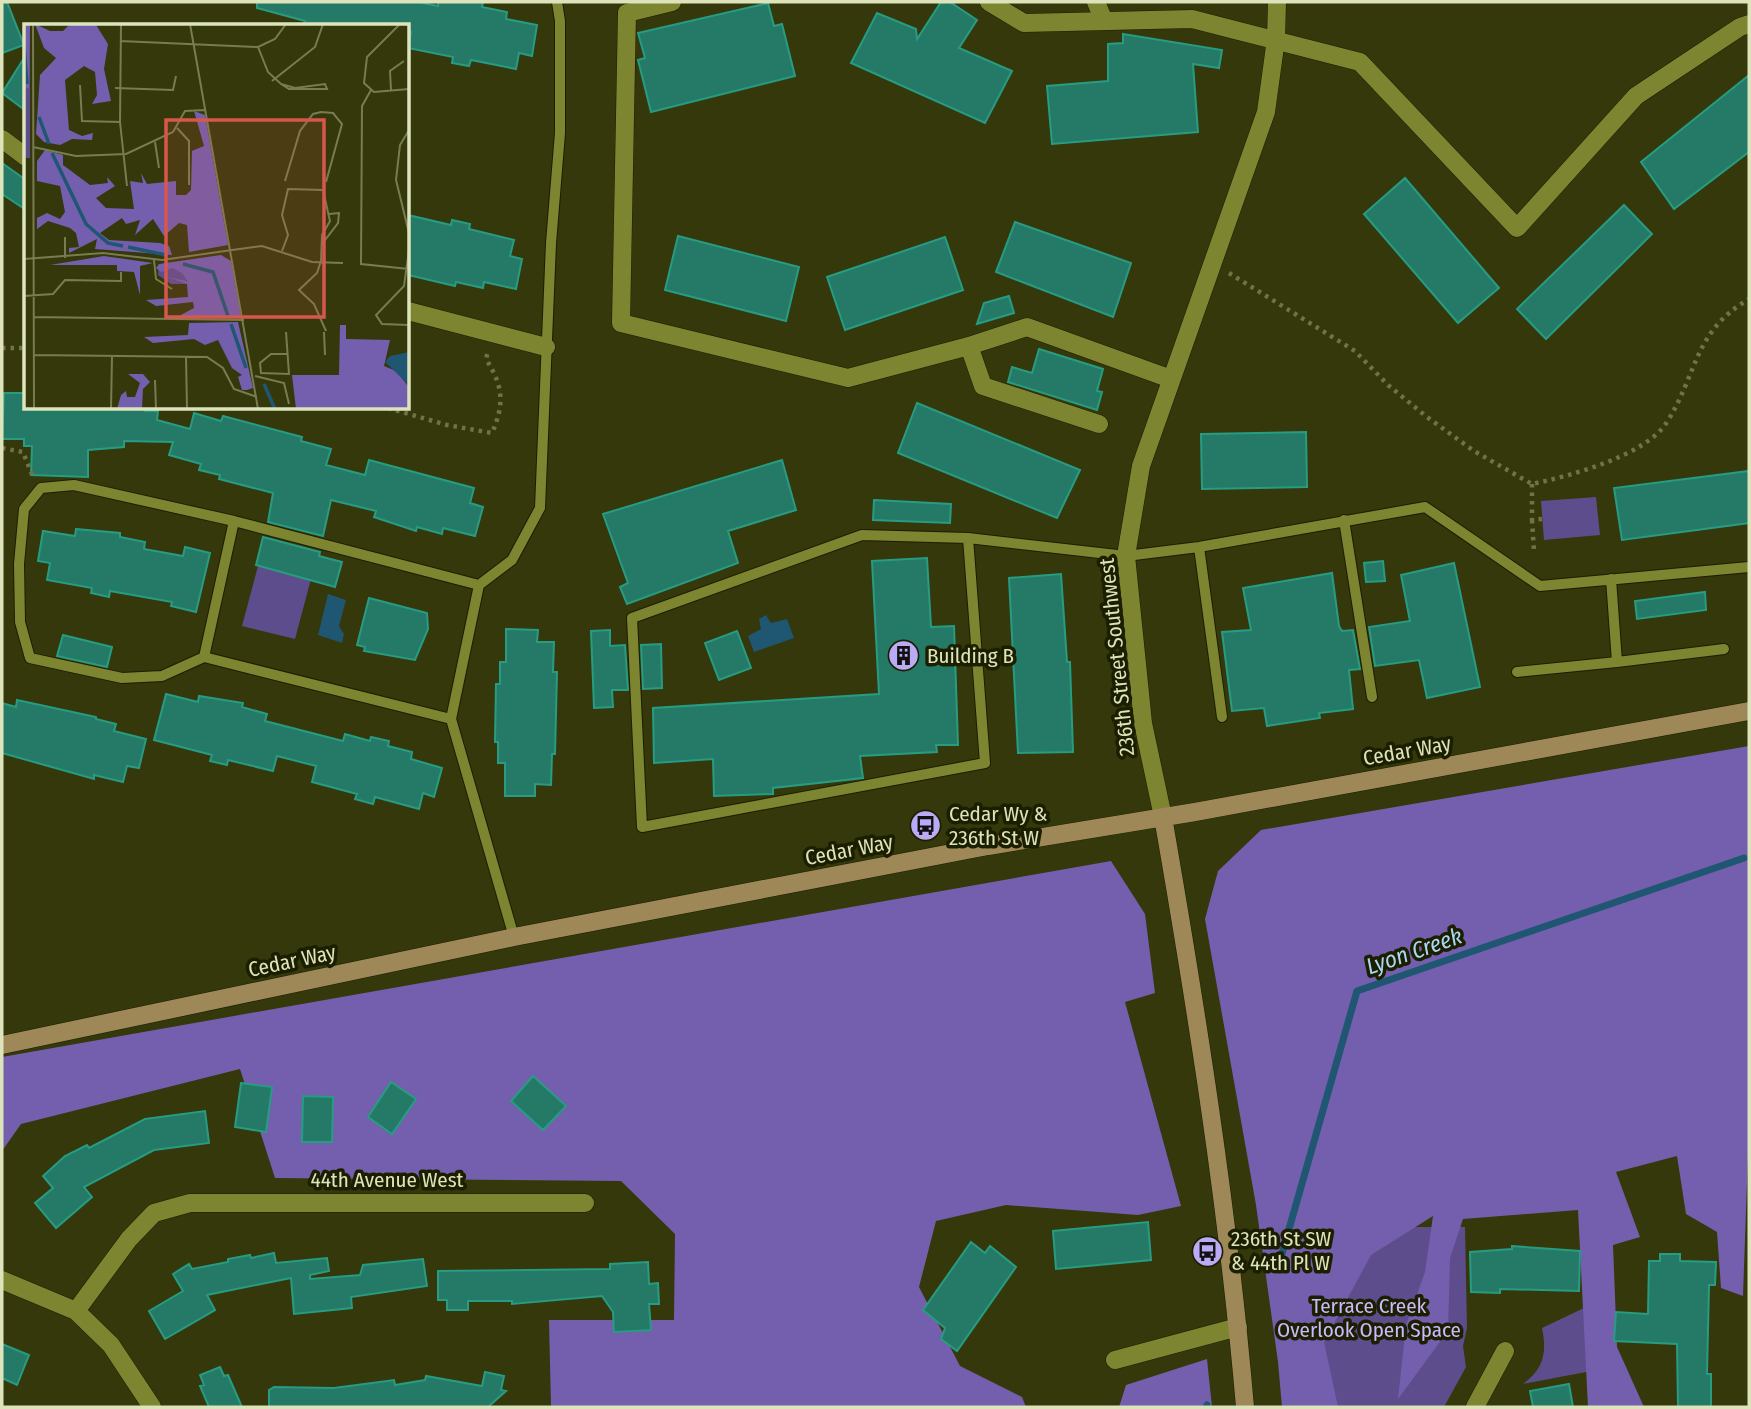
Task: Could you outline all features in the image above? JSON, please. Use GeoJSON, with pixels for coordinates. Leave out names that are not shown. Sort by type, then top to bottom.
{"type":"FeatureCollection","features":[{"type":"Feature","properties":{"kind":"main road","name":"Cedar Way"},"geometry":{"type":"LineString","coordinates":[[2,1045],[514,937],[988,846],[1749,711]]}},
{"type":"Feature","properties":{"kind":"main road","name":"236th Street Southwest"},"geometry":{"type":"LineString","coordinates":[[1163,817],[1206,1080],[1238,1327],[1245,1407]]}},
{"type":"Feature","properties":{"kind":"street"},"geometry":{"type":"LineString","coordinates":[[672,2],[627,13],[621,323],[848,378],[969,346],[1027,327],[1171,379]]}},
{"type":"Feature","properties":{"kind":"street"},"geometry":{"type":"LineString","coordinates":[[989,2],[1024,23],[1192,19],[1360,62],[1517,228],[1636,96],[1740,27],[1749,24]]}},
{"type":"Feature","properties":{"kind":"street"},"geometry":{"type":"LineString","coordinates":[[1096,2],[1104,21]]}},
{"type":"Feature","properties":{"kind":"street","name":"236th Street Southwest"},"geometry":{"type":"LineString","coordinates":[[1163,817],[1143,723],[1126,556],[1142,466],[1266,112],[1276,39],[1277,2]]}},
{"type":"Feature","properties":{"kind":"street"},"geometry":{"type":"LineString","coordinates":[[2,139],[24,156]]}},
{"type":"Feature","properties":{"kind":"street"},"geometry":{"type":"LineString","coordinates":[[410,312],[546,347]]}},
{"type":"Feature","properties":{"kind":"street"},"geometry":{"type":"LineString","coordinates":[[969,346],[983,386],[1099,424]]}},
{"type":"Feature","properties":{"kind":"street","name":"44th Avenue West"},"geometry":{"type":"LineString","coordinates":[[76,1311],[129,1239],[154,1213],[190,1203],[585,1203]]}},
{"type":"Feature","properties":{"kind":"street"},"geometry":{"type":"LineString","coordinates":[[2,1280],[76,1311],[111,1345],[152,1407]]}},
{"type":"Feature","properties":{"kind":"street"},"geometry":{"type":"LineString","coordinates":[[1115,1360],[1238,1327]]}},
{"type":"Feature","properties":{"kind":"street"},"geometry":{"type":"LineString","coordinates":[[1475,1407],[1505,1352]]}},
{"type":"Feature","properties":{"kind":"lane"},"geometry":{"type":"LineString","coordinates":[[514,937],[451,719],[479,585],[512,560],[540,508],[546,347],[560,133],[560,21],[557,2]]}},
{"type":"Feature","properties":{"kind":"lane"},"geometry":{"type":"LineString","coordinates":[[451,719],[204,657],[162,676],[122,678],[30,658],[20,622],[19,564],[24,509],[41,488],[74,485],[234,521],[479,585]]}},
{"type":"Feature","properties":{"kind":"lane"},"geometry":{"type":"LineString","coordinates":[[968,538],[985,763],[642,827],[632,618],[862,536],[968,538],[1126,556],[1199,547],[1425,507],[1540,586],[1749,567]]}},
{"type":"Feature","properties":{"kind":"lane"},"geometry":{"type":"LineString","coordinates":[[1344,520],[1372,696]]}},
{"type":"Feature","properties":{"kind":"lane"},"geometry":{"type":"LineString","coordinates":[[204,657],[234,521]]}},
{"type":"Feature","properties":{"kind":"lane"},"geometry":{"type":"LineString","coordinates":[[1199,547],[1222,716]]}},
{"type":"Feature","properties":{"kind":"lane"},"geometry":{"type":"LineString","coordinates":[[1611,579],[1617,662]]}},
{"type":"Feature","properties":{"kind":"lane"},"geometry":{"type":"LineString","coordinates":[[1517,672],[1724,649]]}},
{"type":"Feature","properties":{"kind":"path"},"geometry":{"type":"LineString","coordinates":[[1214,266],[1245,280],[1354,351],[1388,385],[1427,417],[1474,451],[1532,484],[1570,476],[1638,447],[1666,424],[1706,337],[1730,310],[1749,299]]}},
{"type":"Feature","properties":{"kind":"path"},"geometry":{"type":"LineString","coordinates":[[394,410],[447,425],[492,433],[501,413],[499,380],[486,359],[491,333]]}},
{"type":"Feature","properties":{"kind":"path"},"geometry":{"type":"LineString","coordinates":[[2,348],[24,348]]}},
{"type":"Feature","properties":{"kind":"path"},"geometry":{"type":"LineString","coordinates":[[2,448],[23,452],[38,491]]}},
{"type":"Feature","properties":{"kind":"path"},"geometry":{"type":"LineString","coordinates":[[1532,484],[1534,551]]}},
{"type":"Feature","properties":{"kind":"path"},"geometry":{"type":"LineString","coordinates":[[1532,520],[1542,519]]}},
{"type":"Feature","properties":{"kind":"green space"},"geometry":{"type":"Polygon","coordinates":[[[1596,497],[1600,535],[1544,540],[1541,501],[1596,497]]]}},
{"type":"Feature","properties":{"kind":"green space"},"geometry":{"type":"Polygon","coordinates":[[[258,566],[311,579],[295,639],[242,626],[258,566]]]}},
{"type":"Feature","properties":{"kind":"green space","name":"Terrace Creek Overlook Open Space"},"geometry":{"type":"Polygon","coordinates":[[[1264,1227],[1465,1227],[1467,1328],[1463,1346],[1466,1367],[1444,1407],[1287,1407],[1264,1227]]]}},
{"type":"Feature","properties":{"kind":"green space"},"geometry":{"type":"Polygon","coordinates":[[[1584,1308],[1602,1369],[1523,1384],[1540,1366],[1544,1352],[1542,1328],[1584,1308]]]}},
{"type":"Feature","properties":{"kind":"shaded area"},"geometry":{"type":"Polygon","coordinates":[[[1749,746],[1749,1126],[1743,1296],[1721,1288],[1717,1232],[1686,1214],[1677,1156],[1616,1172],[1640,1237],[1613,1245],[1617,1347],[1644,1407],[1588,1407],[1578,1210],[1463,1219],[1450,1258],[1448,1331],[1398,1399],[1406,1325],[1425,1272],[1433,1216],[1371,1255],[1324,1342],[1338,1407],[1282,1407],[1256,1205],[1205,919],[1218,871],[1261,830],[1749,746]]]}},
{"type":"Feature","properties":{"kind":"shaded area"},"geometry":{"type":"Polygon","coordinates":[[[1111,861],[1145,914],[1155,993],[1125,1002],[1181,1206],[1138,1215],[1006,1205],[936,1221],[919,1287],[960,1366],[1022,1397],[1026,1407],[551,1407],[549,1320],[674,1320],[675,1234],[621,1181],[275,1178],[240,1069],[21,1124],[2,1151],[2,1057],[1111,861]]]}},
{"type":"Feature","properties":{"kind":"shaded area"},"geometry":{"type":"Polygon","coordinates":[[[1207,1359],[1212,1407],[1119,1407],[1126,1385],[1207,1359]]]}},
{"type":"Feature","properties":{"kind":"water"},"geometry":{"type":"Polygon","coordinates":[[[328,594],[346,600],[339,626],[344,634],[342,643],[318,635],[328,594]]]}},
{"type":"Feature","properties":{"kind":"water"},"geometry":{"type":"Polygon","coordinates":[[[766,615],[771,623],[787,619],[794,638],[754,652],[748,636],[761,629],[759,619],[766,615]]]}},
{"type":"Feature","properties":{"kind":"building"},"geometry":{"type":"Polygon","coordinates":[[[2,2],[7,2],[24,45],[2,53],[2,2]]]}},
{"type":"Feature","properties":{"kind":"building"},"geometry":{"type":"Polygon","coordinates":[[[257,2],[418,2],[438,6],[438,2],[483,2],[482,7],[507,12],[506,19],[537,25],[532,56],[519,53],[516,69],[471,60],[469,66],[452,63],[453,57],[410,48],[410,24],[304,24],[305,21],[257,8],[257,2]]]}},
{"type":"Feature","properties":{"kind":"building"},"geometry":{"type":"Polygon","coordinates":[[[941,2],[950,2],[977,20],[959,48],[1012,71],[985,123],[851,63],[877,13],[916,29],[917,39],[941,2]]]}},
{"type":"Feature","properties":{"kind":"building"},"geometry":{"type":"Polygon","coordinates":[[[768,3],[774,26],[782,24],[795,76],[651,112],[638,60],[645,58],[638,33],[768,3]]]}},
{"type":"Feature","properties":{"kind":"building"},"geometry":{"type":"Polygon","coordinates":[[[1123,34],[1222,50],[1219,68],[1193,64],[1198,132],[1052,144],[1047,86],[1108,81],[1108,44],[1123,43],[1123,34]]]}},
{"type":"Feature","properties":{"kind":"building"},"geometry":{"type":"Polygon","coordinates":[[[24,58],[24,110],[2,93],[24,58]]]}},
{"type":"Feature","properties":{"kind":"building"},"geometry":{"type":"Polygon","coordinates":[[[1749,75],[1749,152],[1674,209],[1641,162],[1749,75]]]}},
{"type":"Feature","properties":{"kind":"building"},"geometry":{"type":"Polygon","coordinates":[[[2,163],[24,179],[24,209],[2,194],[2,163]]]}},
{"type":"Feature","properties":{"kind":"building"},"geometry":{"type":"Polygon","coordinates":[[[1405,178],[1499,288],[1458,323],[1364,214],[1405,178]]]}},
{"type":"Feature","properties":{"kind":"building"},"geometry":{"type":"Polygon","coordinates":[[[1624,205],[1652,234],[1546,339],[1517,309],[1624,205]]]}},
{"type":"Feature","properties":{"kind":"building"},"geometry":{"type":"Polygon","coordinates":[[[410,215],[451,225],[452,220],[470,224],[469,229],[514,240],[510,256],[522,259],[516,289],[484,282],[483,288],[456,282],[455,286],[410,275],[410,215]]]}},
{"type":"Feature","properties":{"kind":"building"},"geometry":{"type":"Polygon","coordinates":[[[1015,222],[1131,263],[1113,317],[996,272],[1015,222]]]}},
{"type":"Feature","properties":{"kind":"building"},"geometry":{"type":"Polygon","coordinates":[[[678,236],[799,267],[786,321],[665,290],[678,236]]]}},
{"type":"Feature","properties":{"kind":"building"},"geometry":{"type":"Polygon","coordinates":[[[945,237],[963,290],[845,330],[827,277],[945,237]]]}},
{"type":"Feature","properties":{"kind":"building"},"geometry":{"type":"Polygon","coordinates":[[[1009,296],[1014,313],[977,324],[984,303],[1009,296]]]}},
{"type":"Feature","properties":{"kind":"building"},"geometry":{"type":"Polygon","coordinates":[[[1039,349],[1103,369],[1097,391],[1102,392],[1097,410],[1008,382],[1012,367],[1032,373],[1039,349]]]}},
{"type":"Feature","properties":{"kind":"building"},"geometry":{"type":"Polygon","coordinates":[[[4,393],[24,393],[24,410],[158,411],[157,420],[190,429],[194,413],[221,421],[223,416],[302,437],[301,441],[331,449],[326,465],[365,475],[369,460],[474,488],[470,503],[483,507],[475,536],[443,528],[442,534],[417,527],[416,531],[374,517],[376,511],[331,500],[323,536],[268,522],[273,493],[219,479],[220,475],[199,470],[201,464],[169,455],[173,442],[124,441],[124,447],[88,450],[88,477],[31,475],[32,446],[24,446],[24,439],[2,439],[4,393]]]}},
{"type":"Feature","properties":{"kind":"building"},"geometry":{"type":"Polygon","coordinates":[[[917,403],[1080,470],[1057,518],[898,453],[917,403]]]}},
{"type":"Feature","properties":{"kind":"building"},"geometry":{"type":"Polygon","coordinates":[[[1306,432],[1307,487],[1202,489],[1201,434],[1306,432]]]}},
{"type":"Feature","properties":{"kind":"building"},"geometry":{"type":"Polygon","coordinates":[[[782,460],[796,510],[728,531],[738,563],[627,604],[620,587],[628,583],[603,514],[782,460]]]}},
{"type":"Feature","properties":{"kind":"building"},"geometry":{"type":"Polygon","coordinates":[[[1749,471],[1749,523],[1622,540],[1614,488],[1749,471]]]}},
{"type":"Feature","properties":{"kind":"building"},"geometry":{"type":"Polygon","coordinates":[[[874,500],[951,504],[950,523],[873,520],[874,500]]]}},
{"type":"Feature","properties":{"kind":"building"},"geometry":{"type":"Polygon","coordinates":[[[76,529],[120,533],[120,537],[145,542],[144,549],[183,556],[185,547],[210,553],[196,612],[171,606],[172,602],[110,591],[109,597],[91,593],[92,588],[47,580],[50,563],[38,561],[43,531],[75,536],[76,529]]]}},
{"type":"Feature","properties":{"kind":"building"},"geometry":{"type":"Polygon","coordinates":[[[263,537],[320,552],[319,556],[342,562],[335,587],[256,565],[263,537]]]}},
{"type":"Feature","properties":{"kind":"building"},"geometry":{"type":"Polygon","coordinates":[[[927,558],[931,627],[954,626],[958,745],[936,745],[937,752],[860,756],[863,778],[773,788],[773,794],[714,796],[713,759],[654,763],[653,708],[879,694],[872,561],[927,558]]]}},
{"type":"Feature","properties":{"kind":"building"},"geometry":{"type":"Polygon","coordinates":[[[1383,561],[1385,581],[1366,582],[1364,563],[1383,561]]]}},
{"type":"Feature","properties":{"kind":"building"},"geometry":{"type":"Polygon","coordinates":[[[1454,563],[1480,687],[1427,698],[1419,660],[1375,666],[1369,627],[1410,621],[1401,575],[1454,563]]]}},
{"type":"Feature","properties":{"kind":"building"},"geometry":{"type":"Polygon","coordinates":[[[1332,573],[1339,626],[1342,631],[1353,630],[1360,669],[1349,670],[1353,709],[1319,713],[1320,718],[1267,726],[1264,708],[1232,711],[1222,632],[1251,630],[1243,588],[1332,573]]]}},
{"type":"Feature","properties":{"kind":"building"},"geometry":{"type":"Polygon","coordinates":[[[1061,574],[1067,662],[1070,662],[1073,752],[1018,753],[1009,578],[1061,574]]]}},
{"type":"Feature","properties":{"kind":"building"},"geometry":{"type":"Polygon","coordinates":[[[1705,592],[1706,610],[1637,619],[1635,601],[1705,592]]]}},
{"type":"Feature","properties":{"kind":"building"},"geometry":{"type":"Polygon","coordinates":[[[369,598],[427,613],[428,629],[415,660],[364,651],[365,647],[357,645],[369,598]]]}},
{"type":"Feature","properties":{"kind":"building"},"geometry":{"type":"Polygon","coordinates":[[[506,629],[538,630],[537,642],[554,642],[553,672],[557,672],[555,754],[552,754],[551,785],[535,784],[535,796],[505,796],[505,763],[498,763],[498,742],[495,742],[496,684],[500,684],[500,662],[506,662],[506,629]]]}},
{"type":"Feature","properties":{"kind":"building"},"geometry":{"type":"Polygon","coordinates":[[[610,630],[610,646],[625,645],[628,690],[612,690],[613,707],[594,708],[591,631],[610,630]]]}},
{"type":"Feature","properties":{"kind":"building"},"geometry":{"type":"Polygon","coordinates":[[[737,631],[751,668],[719,680],[705,643],[737,631]]]}},
{"type":"Feature","properties":{"kind":"building"},"geometry":{"type":"Polygon","coordinates":[[[63,635],[112,647],[107,667],[57,656],[63,635]]]}},
{"type":"Feature","properties":{"kind":"building"},"geometry":{"type":"Polygon","coordinates":[[[661,644],[662,688],[643,689],[641,645],[661,644]]]}},
{"type":"Feature","properties":{"kind":"building"},"geometry":{"type":"Polygon","coordinates":[[[166,694],[198,702],[199,696],[243,703],[242,707],[267,714],[265,721],[343,741],[345,734],[370,741],[371,737],[389,741],[388,746],[412,752],[411,759],[442,768],[434,797],[423,793],[419,809],[375,797],[373,804],[355,799],[357,794],[312,782],[316,766],[277,756],[273,771],[228,760],[227,765],[210,761],[212,755],[154,740],[166,694]]]}},
{"type":"Feature","properties":{"kind":"building"},"geometry":{"type":"Polygon","coordinates":[[[17,700],[96,717],[116,724],[114,731],[146,739],[139,768],[127,766],[123,782],[94,775],[94,779],[2,753],[2,703],[16,707],[17,700]]]}},
{"type":"Feature","properties":{"kind":"building"},"geometry":{"type":"Polygon","coordinates":[[[533,1076],[566,1106],[543,1130],[511,1101],[533,1076]]]}},
{"type":"Feature","properties":{"kind":"building"},"geometry":{"type":"Polygon","coordinates":[[[391,1082],[416,1099],[392,1134],[368,1117],[391,1082]]]}},
{"type":"Feature","properties":{"kind":"building"},"geometry":{"type":"Polygon","coordinates":[[[241,1083],[272,1087],[266,1132],[235,1127],[241,1083]]]}},
{"type":"Feature","properties":{"kind":"building"},"geometry":{"type":"Polygon","coordinates":[[[303,1096],[333,1097],[332,1142],[302,1142],[303,1096]]]}},
{"type":"Feature","properties":{"kind":"building"},"geometry":{"type":"Polygon","coordinates":[[[205,1111],[209,1143],[154,1150],[84,1187],[92,1197],[56,1228],[35,1203],[53,1188],[43,1176],[65,1156],[87,1145],[89,1148],[145,1119],[205,1111]]]}},
{"type":"Feature","properties":{"kind":"building"},"geometry":{"type":"Polygon","coordinates":[[[1148,1222],[1151,1260],[1056,1269],[1053,1231],[1148,1222]]]}},
{"type":"Feature","properties":{"kind":"building"},"geometry":{"type":"Polygon","coordinates":[[[971,1242],[985,1253],[990,1246],[1016,1267],[957,1351],[941,1339],[945,1328],[923,1310],[971,1242]]]}},
{"type":"Feature","properties":{"kind":"building"},"geometry":{"type":"Polygon","coordinates":[[[1512,1246],[1580,1251],[1579,1291],[1500,1289],[1500,1293],[1471,1292],[1470,1252],[1512,1249],[1512,1246]]]}},
{"type":"Feature","properties":{"kind":"building"},"geometry":{"type":"Polygon","coordinates":[[[274,1253],[276,1263],[327,1258],[329,1271],[310,1275],[310,1279],[360,1275],[363,1265],[423,1259],[427,1286],[351,1297],[352,1308],[294,1314],[291,1278],[207,1295],[215,1310],[165,1339],[149,1311],[183,1291],[173,1274],[189,1264],[192,1269],[228,1262],[228,1259],[274,1253]]]}},
{"type":"Feature","properties":{"kind":"building"},"geometry":{"type":"Polygon","coordinates":[[[1660,1254],[1680,1254],[1680,1261],[1716,1262],[1715,1285],[1709,1285],[1707,1374],[1711,1374],[1711,1407],[1678,1407],[1677,1344],[1614,1341],[1616,1312],[1648,1314],[1649,1261],[1660,1261],[1660,1254]]]}},
{"type":"Feature","properties":{"kind":"building"},"geometry":{"type":"Polygon","coordinates":[[[648,1262],[649,1284],[658,1283],[659,1304],[649,1304],[651,1330],[614,1332],[613,1312],[602,1296],[512,1304],[512,1301],[468,1301],[468,1310],[447,1310],[447,1300],[438,1300],[438,1271],[610,1269],[610,1264],[648,1262]]]}},
{"type":"Feature","properties":{"kind":"building"},"geometry":{"type":"Polygon","coordinates":[[[2,1344],[29,1355],[17,1385],[2,1378],[2,1344]]]}},
{"type":"Feature","properties":{"kind":"building"},"geometry":{"type":"Polygon","coordinates":[[[220,1367],[224,1376],[228,1375],[242,1407],[209,1407],[200,1386],[204,1385],[200,1375],[220,1367]]]}},
{"type":"Feature","properties":{"kind":"building"},"geometry":{"type":"Polygon","coordinates":[[[485,1372],[504,1376],[501,1390],[506,1391],[488,1407],[269,1407],[269,1390],[274,1387],[334,1388],[394,1380],[395,1385],[425,1380],[426,1376],[482,1386],[485,1372]]]}},
{"type":"Feature","properties":{"kind":"building"},"geometry":{"type":"Polygon","coordinates":[[[1569,1384],[1573,1407],[1533,1407],[1530,1391],[1569,1384]]]}},
{"type":"Feature","properties":{"kind":"waterway","name":"Lyon Creek"},"geometry":{"type":"LineString","coordinates":[[1281,1257],[1357,991],[1744,858]]}},
{"type":"Feature","properties":{"kind":"place","name":"Building B"},"geometry":{"type":"Point","coordinates":[904,656]}},
{"type":"Feature","properties":{"kind":"place","name":"Cedar Wy & 236th St W"},"geometry":{"type":"Point","coordinates":[926,826]}},
{"type":"Feature","properties":{"kind":"place","name":"236th St SW & 44th Pl W"},"geometry":{"type":"Point","coordinates":[1208,1251]}}]}
